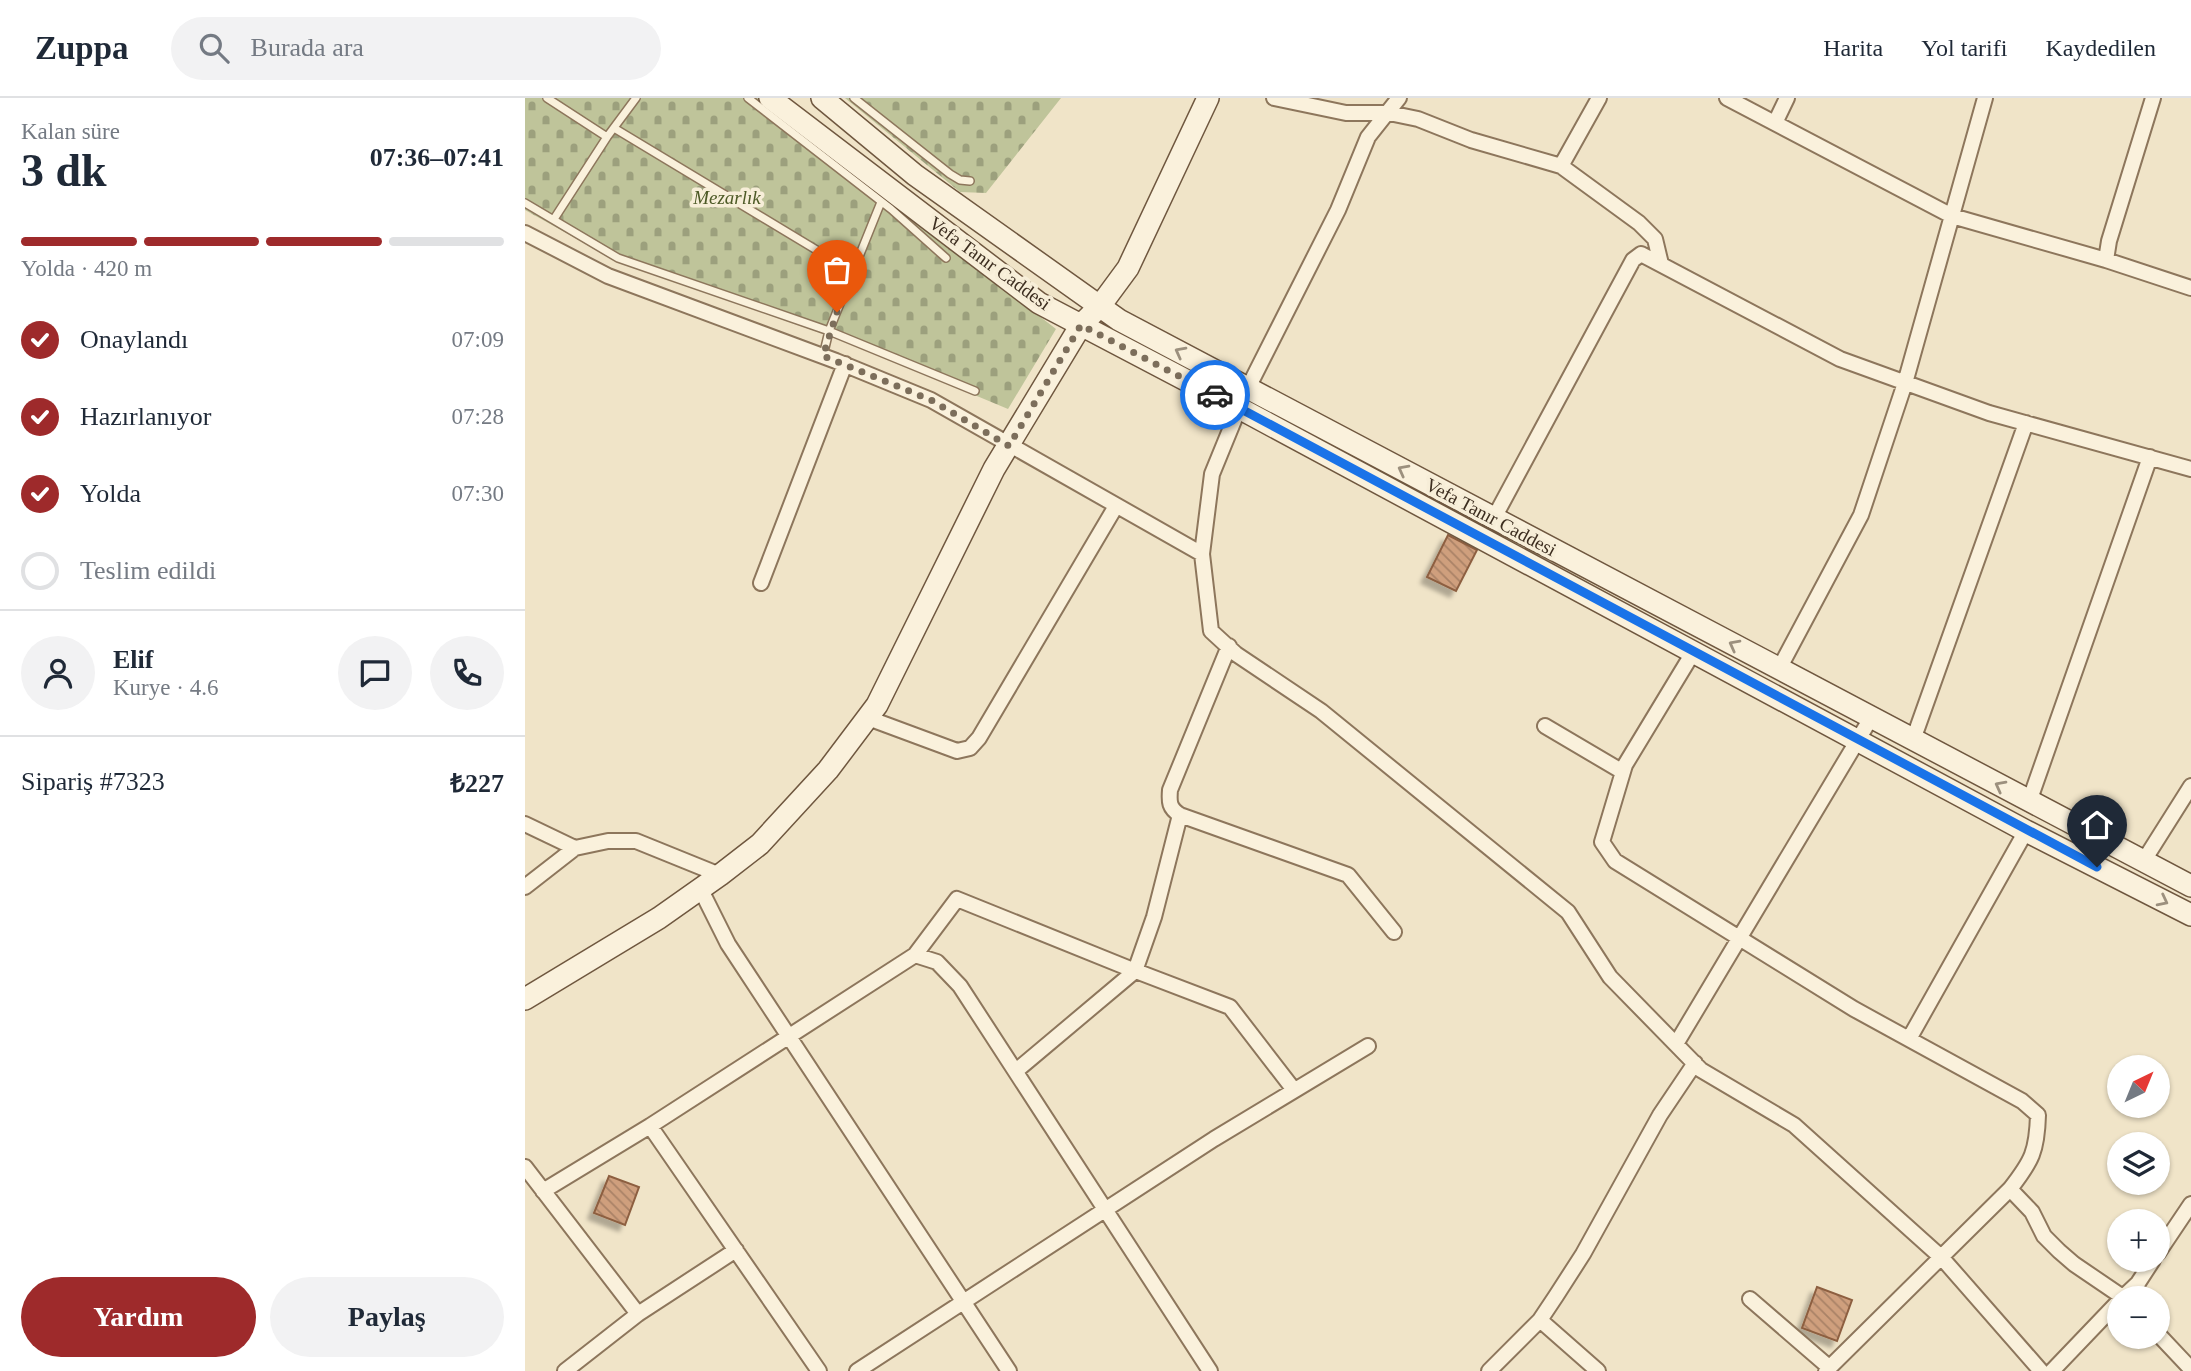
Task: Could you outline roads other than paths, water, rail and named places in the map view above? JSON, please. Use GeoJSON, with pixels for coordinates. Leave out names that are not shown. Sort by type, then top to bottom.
{"type":"FeatureCollection","features":[{"type":"Feature","properties":{"kind":"main road","name":"Vefa Tanır Caddesi"},"geometry":{"type":"LineString","coordinates":[[770,98],[1039,303],[1494,518],[2191,886]]}},
{"type":"Feature","properties":{"kind":"main road","name":"Vefa Tanır Caddesi"},"geometry":{"type":"LineString","coordinates":[[822,98],[915,175],[1119,320],[1244,398],[1693,651],[2027,831],[2191,915]]}},
{"type":"Feature","properties":{"kind":"main road"},"geometry":{"type":"LineString","coordinates":[[525,999],[659,918],[760,844],[828,770],[868,718],[994,469],[1081,325],[1100,306],[1128,268],[1207,98]]}},
{"type":"Feature","properties":{"kind":"street"},"geometry":{"type":"LineString","coordinates":[[1274,98],[1346,113],[1389,113],[1418,119],[1471,140],[1562,166],[1639,223],[1655,239],[1661,264]]}},
{"type":"Feature","properties":{"kind":"street"},"geometry":{"type":"LineString","coordinates":[[1399,98],[1368,137],[1338,210],[1244,398],[1212,474],[1202,554],[1211,631],[1321,711],[1568,912],[1609,977],[1701,1070],[1794,1125],[1942,1258],[2041,1371]]}},
{"type":"Feature","properties":{"kind":"street"},"geometry":{"type":"LineString","coordinates":[[1562,166],[1599,98]]}},
{"type":"Feature","properties":{"kind":"street"},"geometry":{"type":"LineString","coordinates":[[1727,98],[1952,216],[2106,260],[2191,288]]}},
{"type":"Feature","properties":{"kind":"street"},"geometry":{"type":"LineString","coordinates":[[1776,123],[1787,98]]}},
{"type":"Feature","properties":{"kind":"street"},"geometry":{"type":"LineString","coordinates":[[1779,669],[1861,515],[1905,383],[1985,98]]}},
{"type":"Feature","properties":{"kind":"street"},"geometry":{"type":"LineString","coordinates":[[2106,260],[2109,242],[2153,98]]}},
{"type":"Feature","properties":{"kind":"street"},"geometry":{"type":"LineString","coordinates":[[525,233],[608,276],[845,364],[931,400],[1202,554]]}},
{"type":"Feature","properties":{"kind":"street"},"geometry":{"type":"LineString","coordinates":[[1494,518],[1633,260],[1641,254],[1840,359],[1989,413],[2191,468]]}},
{"type":"Feature","properties":{"kind":"street"},"geometry":{"type":"LineString","coordinates":[[761,583],[845,364]]}},
{"type":"Feature","properties":{"kind":"street"},"geometry":{"type":"LineString","coordinates":[[1913,740],[2026,423]]}},
{"type":"Feature","properties":{"kind":"street"},"geometry":{"type":"LineString","coordinates":[[2029,802],[2150,457]]}},
{"type":"Feature","properties":{"kind":"street"},"geometry":{"type":"LineString","coordinates":[[868,718],[957,751],[970,748],[979,738],[1116,506]]}},
{"type":"Feature","properties":{"kind":"street"},"geometry":{"type":"LineString","coordinates":[[1229,646],[1170,790],[1169,802],[1172,810],[1348,875],[1394,932]]}},
{"type":"Feature","properties":{"kind":"street"},"geometry":{"type":"LineString","coordinates":[[1693,651],[1625,765],[1602,842],[1607,852],[1615,861],[1739,940],[2022,1101],[2038,1115],[2037,1141],[2029,1165],[2010,1189],[1828,1369],[1750,1299]]}},
{"type":"Feature","properties":{"kind":"street"},"geometry":{"type":"LineString","coordinates":[[1676,1044],[1871,718]]}},
{"type":"Feature","properties":{"kind":"street"},"geometry":{"type":"LineString","coordinates":[[1545,726],[1623,772]]}},
{"type":"Feature","properties":{"kind":"street"},"geometry":{"type":"LineString","coordinates":[[2143,862],[2191,786]]}},
{"type":"Feature","properties":{"kind":"street"},"geometry":{"type":"LineString","coordinates":[[1016,1071],[1135,971],[1154,917],[1180,815]]}},
{"type":"Feature","properties":{"kind":"street"},"geometry":{"type":"LineString","coordinates":[[525,824],[575,848]]}},
{"type":"Feature","properties":{"kind":"street"},"geometry":{"type":"LineString","coordinates":[[1909,1039],[2027,831]]}},
{"type":"Feature","properties":{"kind":"street"},"geometry":{"type":"LineString","coordinates":[[525,887],[575,848],[608,841],[636,841],[720,875]]}},
{"type":"Feature","properties":{"kind":"street"},"geometry":{"type":"LineString","coordinates":[[700,888],[727,944],[1009,1371]]}},
{"type":"Feature","properties":{"kind":"street"},"geometry":{"type":"LineString","coordinates":[[543,1191],[650,1126],[915,955],[957,899],[1230,1007],[1294,1090]]}},
{"type":"Feature","properties":{"kind":"street"},"geometry":{"type":"LineString","coordinates":[[915,955],[937,962],[960,986],[1210,1371]]}},
{"type":"Feature","properties":{"kind":"street"},"geometry":{"type":"LineString","coordinates":[[857,1371],[1106,1209],[1368,1046]]}},
{"type":"Feature","properties":{"kind":"street"},"geometry":{"type":"LineString","coordinates":[[1489,1371],[1540,1320],[1583,1254],[1660,1115],[1695,1063]]}},
{"type":"Feature","properties":{"kind":"street"},"geometry":{"type":"LineString","coordinates":[[650,1126],[819,1371]]}},
{"type":"Feature","properties":{"kind":"street"},"geometry":{"type":"LineString","coordinates":[[525,1167],[638,1314]]}},
{"type":"Feature","properties":{"kind":"street"},"geometry":{"type":"LineString","coordinates":[[2010,1189],[2032,1212],[2044,1236],[2074,1264],[2107,1288]]}},
{"type":"Feature","properties":{"kind":"street"},"geometry":{"type":"LineString","coordinates":[[2170,1235],[2191,1204]]}},
{"type":"Feature","properties":{"kind":"street"},"geometry":{"type":"LineString","coordinates":[[565,1371],[638,1314],[736,1250]]}},
{"type":"Feature","properties":{"kind":"street"},"geometry":{"type":"LineString","coordinates":[[2134,1286],[2145,1272]]}},
{"type":"Feature","properties":{"kind":"street"},"geometry":{"type":"LineString","coordinates":[[2052,1371],[2107,1314]]}},
{"type":"Feature","properties":{"kind":"street"},"geometry":{"type":"LineString","coordinates":[[1540,1320],[1598,1371]]}},
{"type":"Feature","properties":{"kind":"street"},"geometry":{"type":"LineString","coordinates":[[2170,1346],[2191,1368]]}},
{"type":"Feature","properties":{"kind":"lane"},"geometry":{"type":"LineString","coordinates":[[547,98],[607,137]]}},
{"type":"Feature","properties":{"kind":"lane"},"geometry":{"type":"LineString","coordinates":[[554,219],[607,137],[636,98]]}},
{"type":"Feature","properties":{"kind":"lane"},"geometry":{"type":"LineString","coordinates":[[748,98],[881,202],[946,258]]}},
{"type":"Feature","properties":{"kind":"lane"},"geometry":{"type":"LineString","coordinates":[[854,98],[950,174],[960,180],[970,181]]}},
{"type":"Feature","properties":{"kind":"lane"},"geometry":{"type":"LineString","coordinates":[[614,128],[853,272]]}},
{"type":"Feature","properties":{"kind":"lane"},"geometry":{"type":"LineString","coordinates":[[823,356],[829,331],[881,202]]}},
{"type":"Feature","properties":{"kind":"lane"},"geometry":{"type":"LineString","coordinates":[[525,203],[618,257],[829,331],[975,391]]}},
{"type":"Feature","properties":{"kind":"park label","name":"Mezarlık"},"geometry":{"type":"Point","coordinates":[727,197]}}]}
